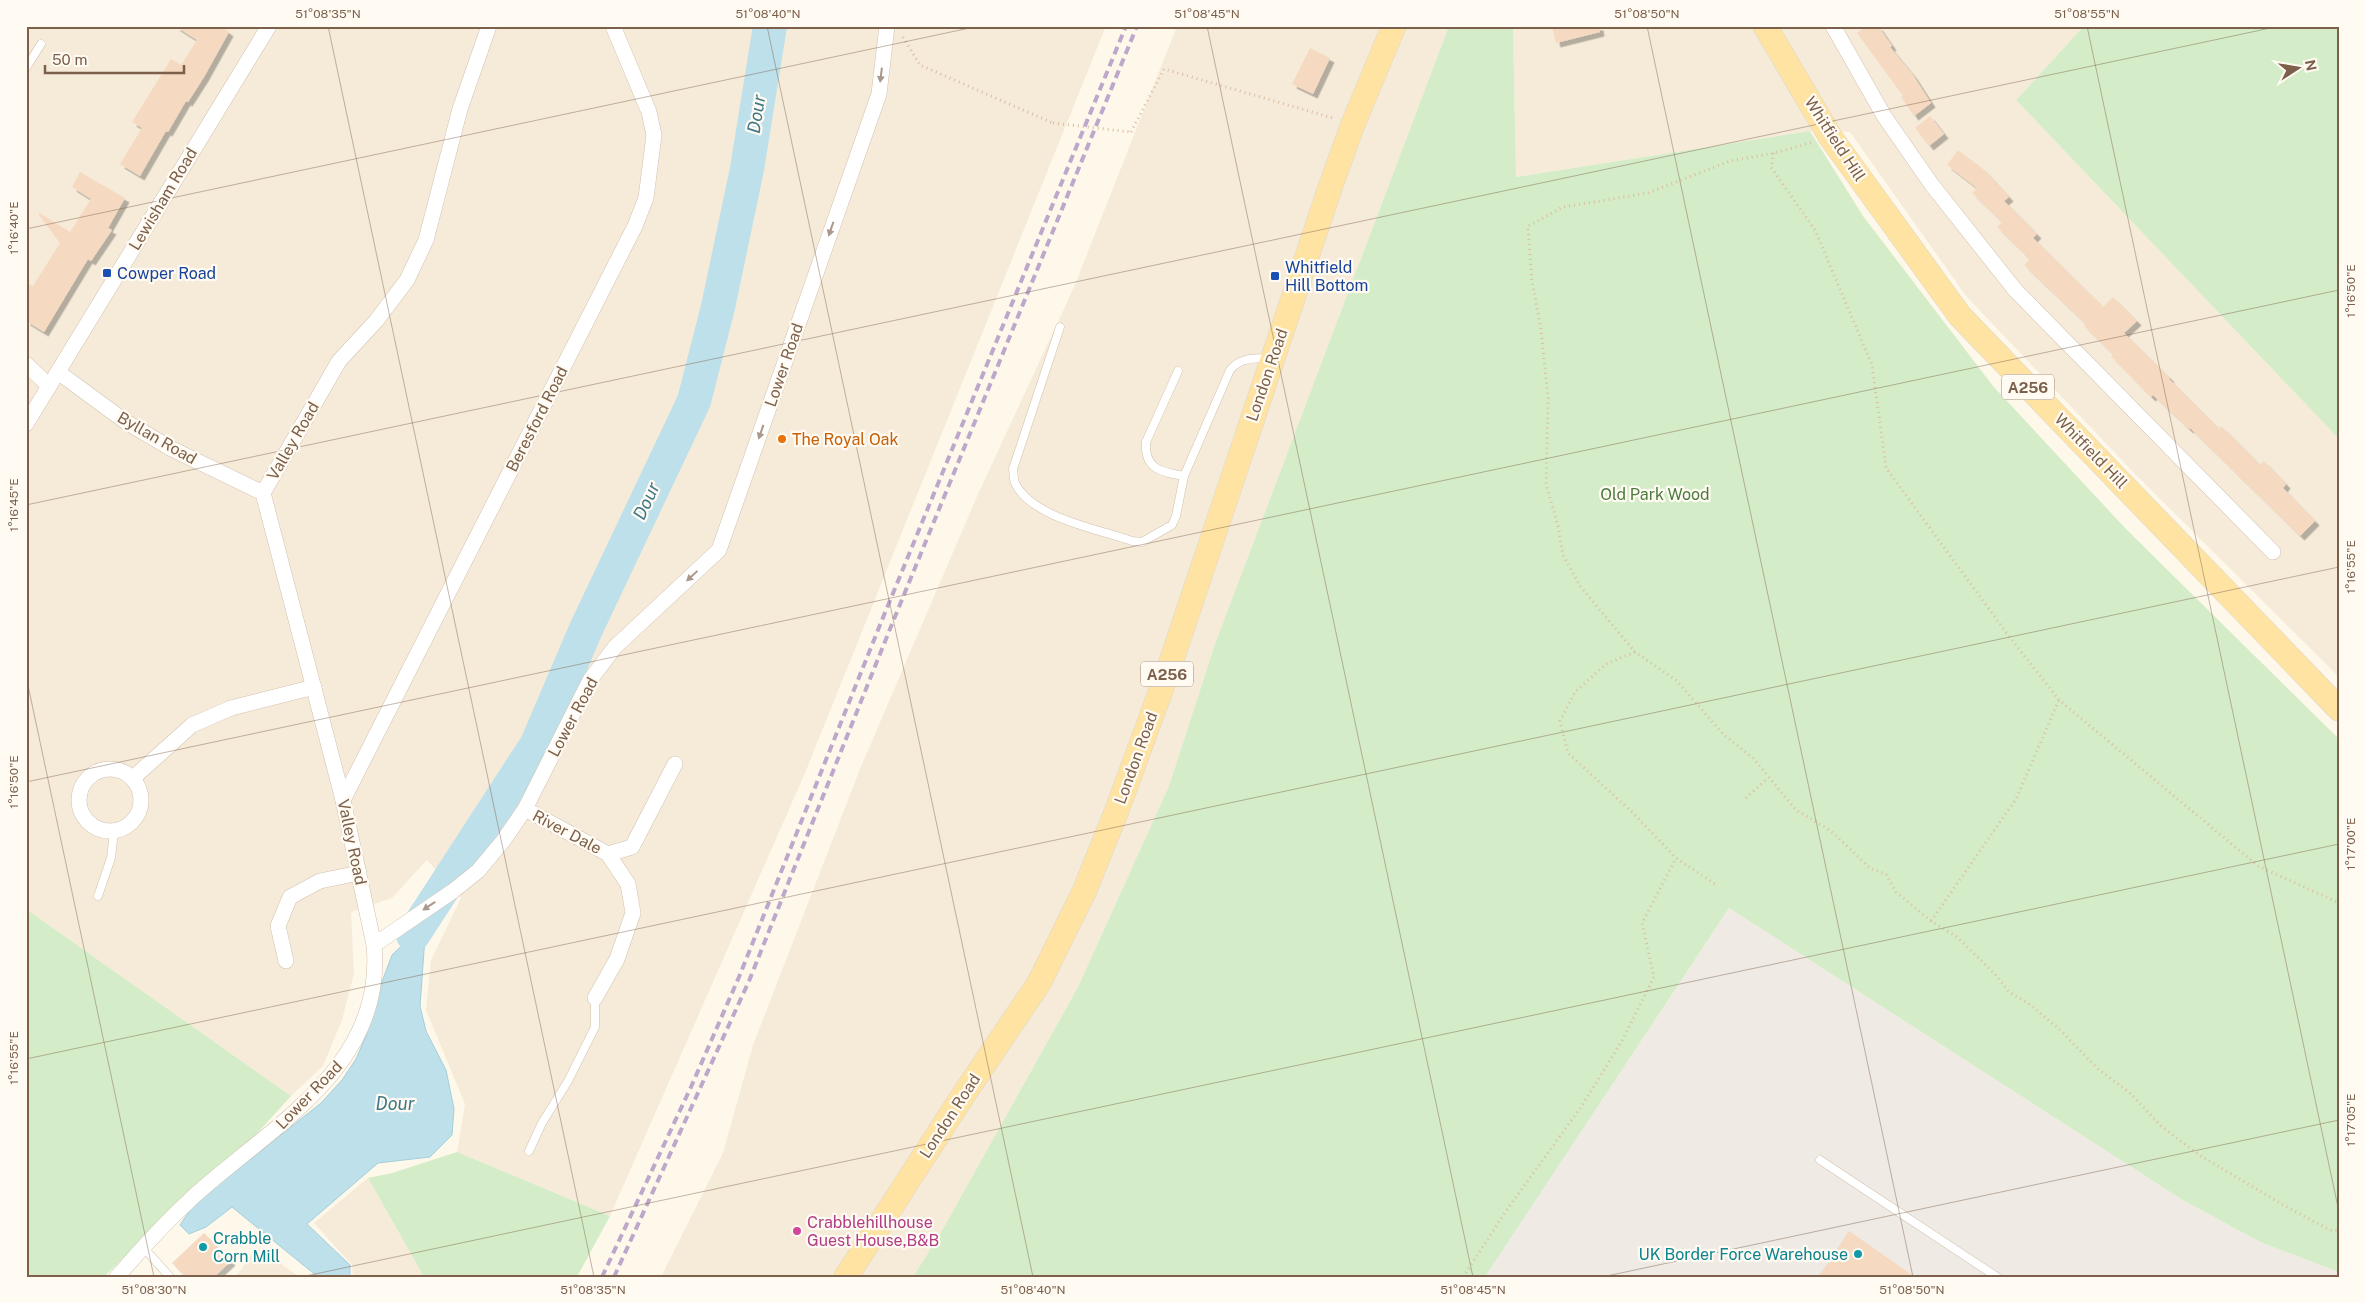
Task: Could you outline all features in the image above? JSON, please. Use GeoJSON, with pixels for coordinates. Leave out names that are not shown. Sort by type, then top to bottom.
{"type":"FeatureCollection","features":[{"type":"Feature","properties":{"kind":"main road","name":"London Road"},"geometry":{"type":"LineString","coordinates":[[846,1277],[964,1094],[1039,983],[1084,892],[1117,810],[1168,671],[1353,124],[1394,26]]}},
{"type":"Feature","properties":{"kind":"main road","name":"Whitfield Hill"},"geometry":{"type":"LineString","coordinates":[[1766,26],[1831,138],[1960,316],[2339,709]]}},
{"type":"Feature","properties":{"kind":"street","name":"Lewisham Road"},"geometry":{"type":"LineString","coordinates":[[26,424],[269,26]]}},
{"type":"Feature","properties":{"kind":"street","name":"Valley Road"},"geometry":{"type":"LineString","coordinates":[[374,945],[343,800],[263,493],[339,361],[376,321],[407,280],[426,240],[460,109],[489,26]]}},
{"type":"Feature","properties":{"kind":"street","name":"Beresford Road"},"geometry":{"type":"LineString","coordinates":[[343,800],[630,235],[646,198],[654,135],[649,112],[613,26]]}},
{"type":"Feature","properties":{"kind":"street"},"geometry":{"type":"LineString","coordinates":[[1833,26],[1884,116],[1932,185],[2016,290],[2273,552]]}},
{"type":"Feature","properties":{"kind":"street","name":"Lower Road"},"geometry":{"type":"LineString","coordinates":[[117,1277],[194,1197],[288,1118],[322,1086],[343,1062],[356,1038],[373,995],[376,966],[374,945],[478,871],[503,841],[525,809],[590,680],[615,647],[719,550],[879,94],[887,28]]}},
{"type":"Feature","properties":{"kind":"street"},"geometry":{"type":"LineString","coordinates":[[26,364],[50,386]]}},
{"type":"Feature","properties":{"kind":"street","name":"Byllan Road"},"geometry":{"type":"LineString","coordinates":[[58,372],[126,422],[172,449],[263,493]]}},
{"type":"Feature","properties":{"kind":"street"},"geometry":{"type":"LineString","coordinates":[[133,778],[192,725],[231,708],[314,687]]}},
{"type":"Feature","properties":{"kind":"street","name":"River Dale"},"geometry":{"type":"LineString","coordinates":[[608,854],[632,847],[675,764]]}},
{"type":"Feature","properties":{"kind":"street"},"geometry":{"type":"LineString","coordinates":[[107,768],[121,770],[133,778],[140,790],[141,804],[137,817],[127,827],[114,832],[100,830],[88,823],[80,810],[79,796],[88,778],[94,773],[107,768]]}},
{"type":"Feature","properties":{"kind":"street","name":"River Dale"},"geometry":{"type":"LineString","coordinates":[[525,809],[608,854],[628,884],[634,913],[617,959],[596,998]]}},
{"type":"Feature","properties":{"kind":"street"},"geometry":{"type":"LineString","coordinates":[[286,961],[278,926],[290,897],[320,881],[359,873]]}},
{"type":"Feature","properties":{"kind":"lane"},"geometry":{"type":"LineString","coordinates":[[26,68],[41,44]]}},
{"type":"Feature","properties":{"kind":"lane"},"geometry":{"type":"LineString","coordinates":[[1060,327],[1013,470],[1014,483],[1023,494],[1045,512],[1132,541],[1142,542],[1172,525],[1176,516],[1184,476],[1230,370],[1236,362],[1243,359],[1273,358]]}},
{"type":"Feature","properties":{"kind":"lane"},"geometry":{"type":"LineString","coordinates":[[1178,371],[1146,442],[1146,454],[1149,462],[1164,472],[1184,476]]}},
{"type":"Feature","properties":{"kind":"lane"},"geometry":{"type":"LineString","coordinates":[[98,896],[111,858],[114,832]]}},
{"type":"Feature","properties":{"kind":"lane"},"geometry":{"type":"LineString","coordinates":[[529,1151],[542,1123],[568,1081],[595,1027],[596,998]]}},
{"type":"Feature","properties":{"kind":"lane"},"geometry":{"type":"LineString","coordinates":[[1820,1160],[1997,1277]]}},
{"type":"Feature","properties":{"kind":"lane"},"geometry":{"type":"LineString","coordinates":[[144,1247],[170,1277]]}},
{"type":"Feature","properties":{"kind":"path"},"geometry":{"type":"LineString","coordinates":[[887,28],[903,37],[920,65],[1053,123],[1131,132],[1164,69],[1353,124]]}},
{"type":"Feature","properties":{"kind":"path"},"geometry":{"type":"LineString","coordinates":[[1831,138],[1774,153],[1730,160],[1648,192],[1563,207],[1528,226],[1532,282],[1541,328],[1548,398],[1546,484],[1558,526],[1563,555],[1580,586],[1634,652],[1677,681],[1723,734],[1753,758],[1796,810],[1831,832],[1871,869],[1886,874],[1896,892],[1930,921],[1957,937],[1995,974],[2009,992],[2028,1003],[2058,1028],[2097,1068],[2129,1092],[2160,1125],[2179,1140],[2201,1156],[2285,1206],[2330,1230],[2339,1231]]}},
{"type":"Feature","properties":{"kind":"path"},"geometry":{"type":"LineString","coordinates":[[1774,153],[1772,167],[1814,230],[1872,366],[1886,468],[2008,635],[2058,700],[2258,866],[2339,903]]}},
{"type":"Feature","properties":{"kind":"path"},"geometry":{"type":"LineString","coordinates":[[1634,652],[1606,664],[1575,692],[1560,721],[1568,753],[1633,812],[1676,858],[1718,886]]}},
{"type":"Feature","properties":{"kind":"path"},"geometry":{"type":"LineString","coordinates":[[1930,921],[2016,799],[2058,700]]}},
{"type":"Feature","properties":{"kind":"path"},"geometry":{"type":"LineString","coordinates":[[1746,798],[1768,778]]}},
{"type":"Feature","properties":{"kind":"path"},"geometry":{"type":"LineString","coordinates":[[1463,1277],[1506,1211],[1581,1107],[1622,1040],[1646,993],[1654,977],[1642,923],[1676,858]]}},
{"type":"Feature","properties":{"kind":"shaded area"},"geometry":{"type":"Polygon","coordinates":[[[26,26],[1106,26],[805,773],[610,1216],[457,1152],[465,1104],[426,1010],[431,960],[461,898],[427,860],[392,898],[351,912],[354,974],[342,1020],[323,1066],[291,1096],[26,909],[26,26]]]}},
{"type":"Feature","properties":{"kind":"shaded area"},"geometry":{"type":"Polygon","coordinates":[[[1177,26],[1449,26],[1215,644],[1169,786],[1078,987],[944,1227],[913,1277],[661,1277],[723,1153],[753,1045],[860,769],[978,494],[1074,287],[1177,26]]]}},
{"type":"Feature","properties":{"kind":"shaded area"},"geometry":{"type":"Polygon","coordinates":[[[1513,26],[2084,26],[2016,100],[2339,439],[2339,677],[2136,475],[1966,296],[1850,132],[1810,131],[1516,177],[1513,26]]]}},
{"type":"Feature","properties":{"kind":"shaded area"},"geometry":{"type":"Polygon","coordinates":[[[1729,908],[2181,1199],[2260,1242],[2339,1272],[2339,1277],[1485,1277],[1729,908]]]}},
{"type":"Feature","properties":{"kind":"shaded area"},"geometry":{"type":"Polygon","coordinates":[[[368,1178],[424,1277],[353,1277],[352,1265],[314,1223],[368,1178]]]}},
{"type":"Feature","properties":{"kind":"shaded area"},"geometry":{"type":"Polygon","coordinates":[[[256,1247],[300,1277],[236,1277],[256,1247]]]}},
{"type":"Feature","properties":{"kind":"green space","name":"Old Park Wood"},"geometry":{"type":"Polygon","coordinates":[[[1449,26],[1513,26],[1516,177],[1810,131],[1863,216],[1993,386],[2126,529],[2339,739],[2339,1272],[2260,1242],[2181,1199],[1729,908],[1485,1277],[913,1277],[944,1227],[1078,987],[1169,786],[1215,644],[1449,26]]]}},
{"type":"Feature","properties":{"kind":"green space"},"geometry":{"type":"Polygon","coordinates":[[[2084,26],[2339,26],[2339,439],[2016,100],[2084,26]]]}},
{"type":"Feature","properties":{"kind":"green space"},"geometry":{"type":"Polygon","coordinates":[[[26,909],[291,1096],[242,1150],[197,1186],[104,1277],[26,1277],[26,909]]]}},
{"type":"Feature","properties":{"kind":"green space"},"geometry":{"type":"Polygon","coordinates":[[[457,1152],[610,1216],[577,1277],[424,1277],[368,1178],[392,1173],[457,1152]]]}},
{"type":"Feature","properties":{"kind":"water","name":"Dour"},"geometry":{"type":"Polygon","coordinates":[[[413,935],[425,937],[420,1006],[426,1031],[446,1070],[454,1109],[452,1135],[430,1157],[378,1163],[307,1224],[350,1265],[350,1277],[318,1277],[232,1207],[206,1227],[189,1234],[180,1225],[194,1204],[321,1103],[342,1080],[356,1059],[366,1036],[392,955],[413,935]]]}},
{"type":"Feature","properties":{"kind":"building"},"geometry":{"type":"Polygon","coordinates":[[[175,26],[221,26],[229,32],[204,77],[188,102],[186,101],[168,132],[166,131],[140,176],[120,164],[142,128],[132,122],[171,59],[181,65],[197,40],[175,26]]]}},
{"type":"Feature","properties":{"kind":"building"},"geometry":{"type":"Polygon","coordinates":[[[1552,26],[1599,26],[1600,32],[1556,43],[1552,26]]]}},
{"type":"Feature","properties":{"kind":"building"},"geometry":{"type":"Polygon","coordinates":[[[1866,26],[1878,26],[1892,46],[1890,47],[1913,75],[1931,103],[1914,116],[1901,97],[1903,96],[1857,33],[1866,26]]]}},
{"type":"Feature","properties":{"kind":"building"},"geometry":{"type":"Polygon","coordinates":[[[1310,48],[1330,58],[1313,94],[1292,84],[1310,48]]]}},
{"type":"Feature","properties":{"kind":"building"},"geometry":{"type":"Polygon","coordinates":[[[1930,116],[1944,134],[1929,146],[1915,128],[1930,116]]]}},
{"type":"Feature","properties":{"kind":"building"},"geometry":{"type":"Polygon","coordinates":[[[1958,150],[1982,168],[2009,197],[2004,201],[2037,234],[2033,238],[2103,307],[2113,297],[2137,321],[2124,333],[2169,379],[2219,429],[2221,426],[2260,465],[2264,461],[2286,484],[2283,488],[2315,521],[2300,536],[2190,428],[2153,395],[2151,397],[2111,356],[2113,354],[2084,326],[2086,324],[2024,265],[2030,259],[1997,227],[2002,222],[1972,193],[1977,188],[1947,165],[1958,150]]]}},
{"type":"Feature","properties":{"kind":"building"},"geometry":{"type":"Polygon","coordinates":[[[80,172],[125,198],[108,228],[112,230],[91,261],[88,259],[44,332],[26,321],[26,282],[33,286],[60,243],[38,214],[40,213],[70,232],[91,199],[72,187],[80,172]]]}},
{"type":"Feature","properties":{"kind":"building","name":"UK Border Force Warehouse"},"geometry":{"type":"Polygon","coordinates":[[[1849,1231],[1915,1277],[1818,1277],[1849,1231]]]}},
{"type":"Feature","properties":{"kind":"building","name":"Crabble Corn Mill"},"geometry":{"type":"Polygon","coordinates":[[[204,1233],[231,1261],[214,1277],[185,1277],[172,1263],[204,1233]]]}},
{"type":"Feature","properties":{"kind":"waterway","name":"Dour"},"geometry":{"type":"LineString","coordinates":[[413,935],[537,744],[586,629],[694,401],[718,307],[747,169],[770,26]]}},
{"type":"Feature","properties":{"kind":"railway"},"geometry":{"type":"LineString","coordinates":[[602,1277],[691,1087],[739,977],[882,620],[1126,26]]}},
{"type":"Feature","properties":{"kind":"railway"},"geometry":{"type":"LineString","coordinates":[[614,1277],[749,981],[892,624],[1137,26]]}},
{"type":"Feature","properties":{"kind":"place","name":"Cowper Road"},"geometry":{"type":"Point","coordinates":[107,273]}},
{"type":"Feature","properties":{"kind":"place","name":"Whitfield Hill Bottom"},"geometry":{"type":"Point","coordinates":[1275,276]}},
{"type":"Feature","properties":{"kind":"place","name":"The Royal Oak"},"geometry":{"type":"Point","coordinates":[782,439]}},
{"type":"Feature","properties":{"kind":"place","name":"Crabblehillhouse Guest House,B&B"},"geometry":{"type":"Point","coordinates":[797,1231]}},
{"type":"Feature","properties":{"kind":"place","name":"Crabble Corn Mill"},"geometry":{"type":"Point","coordinates":[203,1247]}},
{"type":"Feature","properties":{"kind":"place","name":"UK Border Force Warehouse"},"geometry":{"type":"Point","coordinates":[1858,1254]}}]}
